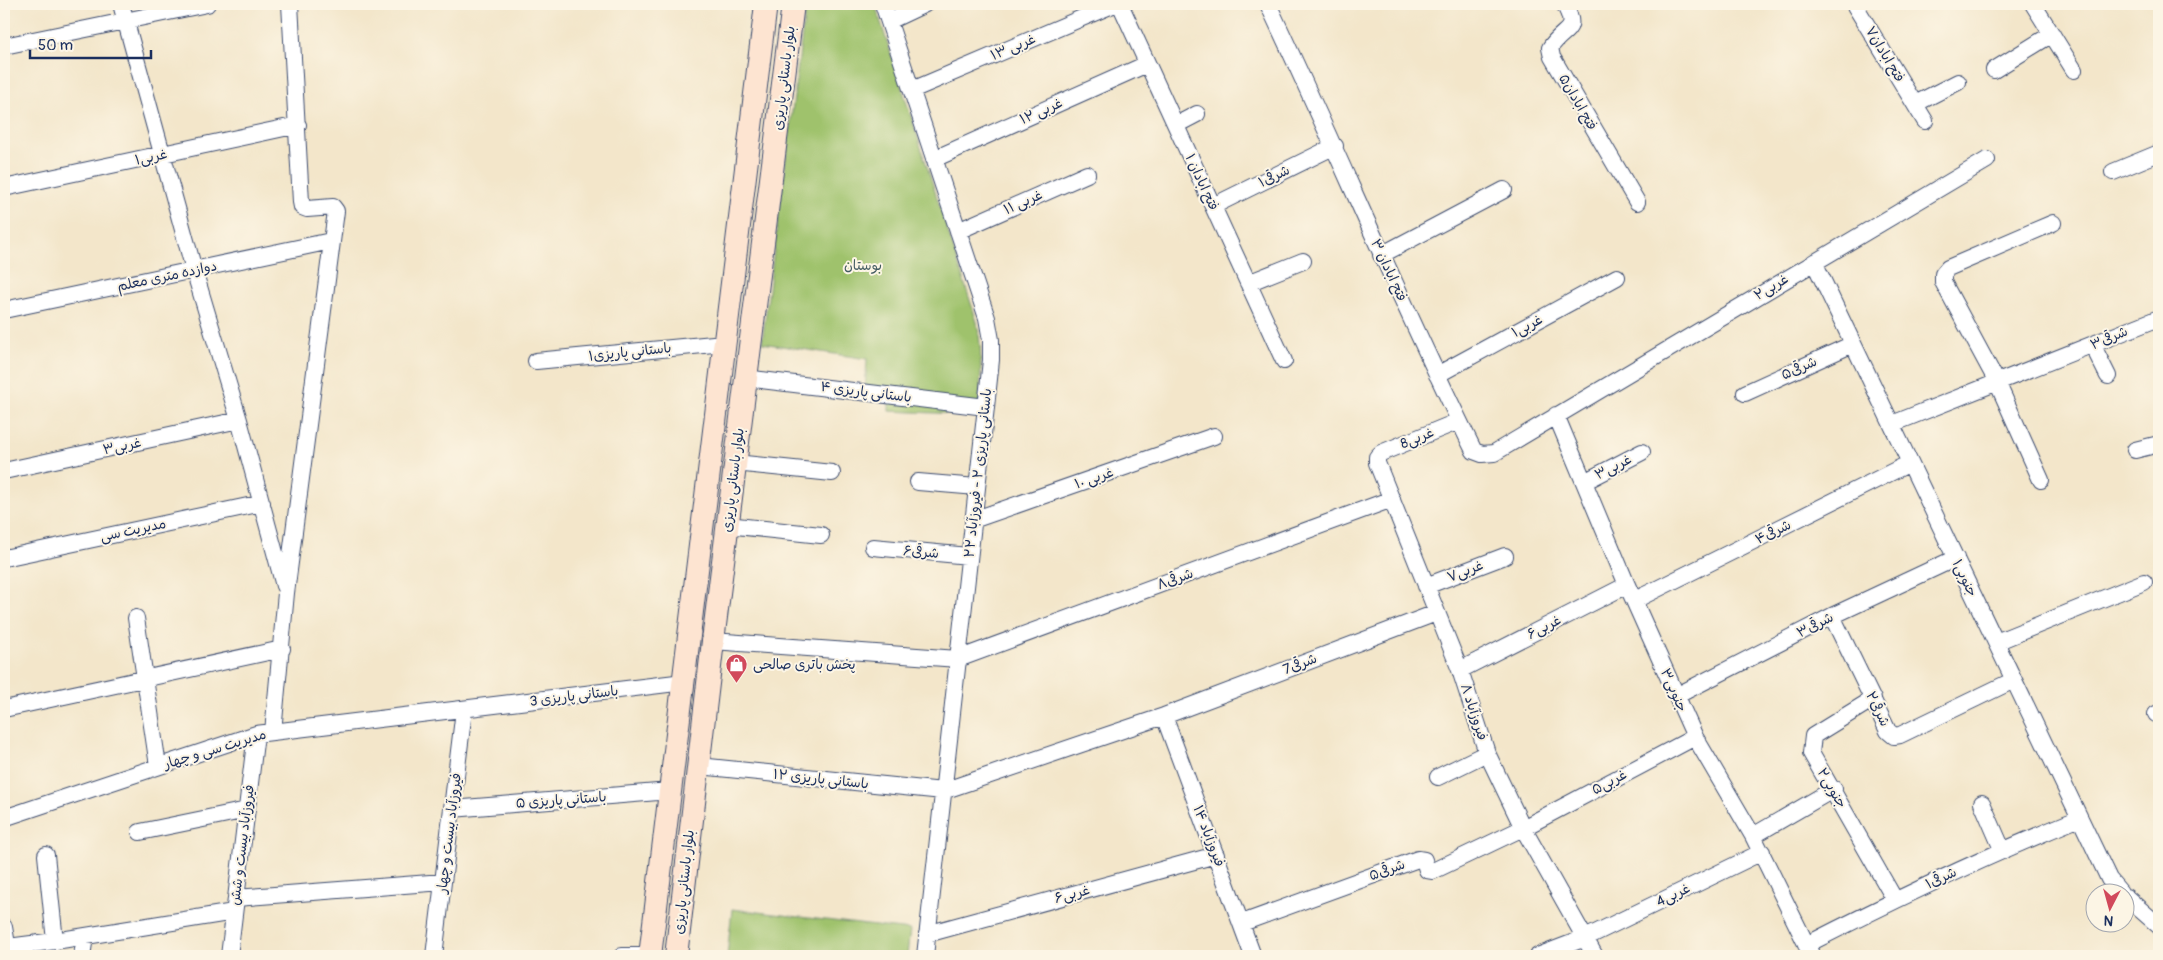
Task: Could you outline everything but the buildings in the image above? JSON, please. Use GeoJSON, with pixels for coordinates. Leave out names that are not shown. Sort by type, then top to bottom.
{"type":"FeatureCollection","features":[{"type":"Feature","properties":{"kind":"main road","name":"بلوار باستانی پاریزی"},"geometry":{"type":"LineString","coordinates":[[650,956],[766,4]]}},
{"type":"Feature","properties":{"kind":"main road","name":"بلوار باستانی پاریزی"},"geometry":{"type":"LineString","coordinates":[[676,956],[727,525],[793,4]]}},
{"type":"Feature","properties":{"kind":"street"},"geometry":{"type":"LineString","coordinates":[[121,4],[127,20],[194,270],[240,420],[286,593]]}},
{"type":"Feature","properties":{"kind":"street"},"geometry":{"type":"LineString","coordinates":[[4,46],[207,4]]}},
{"type":"Feature","properties":{"kind":"street"},"geometry":{"type":"LineString","coordinates":[[273,732],[286,593],[336,211],[333,207],[306,209],[302,207],[290,4]]}},
{"type":"Feature","properties":{"kind":"street","name":"باستانی پاریزی ۲ - فیروزآباد ۲۲"},"geometry":{"type":"LineString","coordinates":[[883,4],[988,318],[991,340],[986,406],[925,956]]}},
{"type":"Feature","properties":{"kind":"street"},"geometry":{"type":"LineString","coordinates":[[889,21],[925,4]]}},
{"type":"Feature","properties":{"kind":"street","name":"غربی ۱۳"},"geometry":{"type":"LineString","coordinates":[[912,90],[1115,4]]}},
{"type":"Feature","properties":{"kind":"street","name":"فتح ابادان ۱"},"geometry":{"type":"LineString","coordinates":[[1120,4],[1284,361]]}},
{"type":"Feature","properties":{"kind":"street","name":"فتح ابادان ۳"},"geometry":{"type":"LineString","coordinates":[[1268,4],[1335,146],[1381,255],[1474,450],[1482,454],[1494,453],[1556,415]]}},
{"type":"Feature","properties":{"kind":"street","name":"فتح ابادان۵"},"geometry":{"type":"LineString","coordinates":[[1564,4],[1572,21],[1570,29],[1554,41],[1550,48],[1552,57],[1637,202]]}},
{"type":"Feature","properties":{"kind":"street","name":"فتح ابادان۷"},"geometry":{"type":"LineString","coordinates":[[1854,4],[1925,121]]}},
{"type":"Feature","properties":{"kind":"street"},"geometry":{"type":"LineString","coordinates":[[2033,4],[2074,70]]}},
{"type":"Feature","properties":{"kind":"street"},"geometry":{"type":"LineString","coordinates":[[1994,70],[2052,34]]}},
{"type":"Feature","properties":{"kind":"street","name":"غربی ۱۲"},"geometry":{"type":"LineString","coordinates":[[934,159],[1147,64]]}},
{"type":"Feature","properties":{"kind":"street"},"geometry":{"type":"LineString","coordinates":[[1915,104],[1958,82]]}},
{"type":"Feature","properties":{"kind":"street"},"geometry":{"type":"LineString","coordinates":[[1176,125],[1197,114]]}},
{"type":"Feature","properties":{"kind":"street","name":"غربی۱"},"geometry":{"type":"LineString","coordinates":[[4,188],[298,125]]}},
{"type":"Feature","properties":{"kind":"street","name":"شرقی۱"},"geometry":{"type":"LineString","coordinates":[[1213,206],[1335,146]]}},
{"type":"Feature","properties":{"kind":"street"},"geometry":{"type":"LineString","coordinates":[[2113,172],[2159,153]]}},
{"type":"Feature","properties":{"kind":"street","name":"غربی۲"},"geometry":{"type":"LineString","coordinates":[[1556,415],[1987,160]]}},
{"type":"Feature","properties":{"kind":"street","name":"غربی ۱۱"},"geometry":{"type":"LineString","coordinates":[[958,231],[1087,174]]}},
{"type":"Feature","properties":{"kind":"street"},"geometry":{"type":"LineString","coordinates":[[1381,255],[1504,190]]}},
{"type":"Feature","properties":{"kind":"street"},"geometry":{"type":"LineString","coordinates":[[2041,480],[1997,382],[1943,282],[1944,274],[1948,268],[2053,224]]}},
{"type":"Feature","properties":{"kind":"street","name":"دوازده متری معلم"},"geometry":{"type":"LineString","coordinates":[[4,310],[331,242]]}},
{"type":"Feature","properties":{"kind":"street"},"geometry":{"type":"LineString","coordinates":[[1248,283],[1303,261]]}},
{"type":"Feature","properties":{"kind":"street","name":"جنوبی۱"},"geometry":{"type":"LineString","coordinates":[[1814,262],[2112,882]]}},
{"type":"Feature","properties":{"kind":"street","name":"غربی۱"},"geometry":{"type":"LineString","coordinates":[[1438,375],[1617,277]]}},
{"type":"Feature","properties":{"kind":"street","name":"شرقی۳"},"geometry":{"type":"LineString","coordinates":[[1892,424],[2093,346],[2159,318]]}},
{"type":"Feature","properties":{"kind":"street","name":"باستانی پاریزی۱"},"geometry":{"type":"LineString","coordinates":[[536,361],[724,343]]}},
{"type":"Feature","properties":{"kind":"street","name":"شرقی۵"},"geometry":{"type":"LineString","coordinates":[[1745,393],[1853,344]]}},
{"type":"Feature","properties":{"kind":"street"},"geometry":{"type":"LineString","coordinates":[[2093,346],[2108,376]]}},
{"type":"Feature","properties":{"kind":"street","name":"باستانی پاریزی ۴"},"geometry":{"type":"LineString","coordinates":[[746,378],[986,406]]}},
{"type":"Feature","properties":{"kind":"street","name":"جنوبی۳"},"geometry":{"type":"LineString","coordinates":[[1556,415],[1627,585],[1695,737],[1762,852],[1809,951]]}},
{"type":"Feature","properties":{"kind":"street","name":"غربی۳"},"geometry":{"type":"LineString","coordinates":[[4,471],[240,420]]}},
{"type":"Feature","properties":{"kind":"street","name":"غربی8"},"geometry":{"type":"LineString","coordinates":[[1377,456],[1459,420]]}},
{"type":"Feature","properties":{"kind":"street","name":"غربی ۱۰"},"geometry":{"type":"LineString","coordinates":[[973,520],[1214,436]]}},
{"type":"Feature","properties":{"kind":"street"},"geometry":{"type":"LineString","coordinates":[[2135,450],[2159,444]]}},
{"type":"Feature","properties":{"kind":"street","name":"غربی۳"},"geometry":{"type":"LineString","coordinates":[[1584,482],[1642,452]]}},
{"type":"Feature","properties":{"kind":"street","name":"فیروزآباد ۸"},"geometry":{"type":"LineString","coordinates":[[1377,456],[1377,463],[1460,670],[1487,753],[1523,828],[1595,956]]}},
{"type":"Feature","properties":{"kind":"street"},"geometry":{"type":"LineString","coordinates":[[735,463],[832,473]]}},
{"type":"Feature","properties":{"kind":"street","name":"شرقی۴"},"geometry":{"type":"LineString","coordinates":[[1635,600],[1910,463]]}},
{"type":"Feature","properties":{"kind":"street"},"geometry":{"type":"LineString","coordinates":[[918,482],[977,487]]}},
{"type":"Feature","properties":{"kind":"street","name":"شرقی۸"},"geometry":{"type":"LineString","coordinates":[[958,659],[1392,499]]}},
{"type":"Feature","properties":{"kind":"street","name":"مدیریت سی"},"geometry":{"type":"LineString","coordinates":[[4,558],[262,503]]}},
{"type":"Feature","properties":{"kind":"street"},"geometry":{"type":"LineString","coordinates":[[727,525],[821,535]]}},
{"type":"Feature","properties":{"kind":"street","name":"شرقی۶"},"geometry":{"type":"LineString","coordinates":[[873,547],[969,556]]}},
{"type":"Feature","properties":{"kind":"street","name":"غربی۷"},"geometry":{"type":"LineString","coordinates":[[1426,586],[1505,556]]}},
{"type":"Feature","properties":{"kind":"street","name":"شرقی۳"},"geometry":{"type":"LineString","coordinates":[[1676,696],[1832,616],[1956,558]]}},
{"type":"Feature","properties":{"kind":"street"},"geometry":{"type":"LineString","coordinates":[[1996,642],[2144,582]]}},
{"type":"Feature","properties":{"kind":"street","name":"غربی۶"},"geometry":{"type":"LineString","coordinates":[[1460,670],[1627,585]]}},
{"type":"Feature","properties":{"kind":"street","name":"شرقی7"},"geometry":{"type":"LineString","coordinates":[[943,791],[1164,716],[1436,613]]}},
{"type":"Feature","properties":{"kind":"street","name":"شرقی۲"},"geometry":{"type":"LineString","coordinates":[[1832,616],[1888,731],[1894,736],[1900,735],[2014,680]]}},
{"type":"Feature","properties":{"kind":"street"},"geometry":{"type":"LineString","coordinates":[[136,618],[158,766]]}},
{"type":"Feature","properties":{"kind":"street"},"geometry":{"type":"LineString","coordinates":[[713,641],[958,659]]}},
{"type":"Feature","properties":{"kind":"street"},"geometry":{"type":"LineString","coordinates":[[4,709],[144,677],[282,649]]}},
{"type":"Feature","properties":{"kind":"street","name":"باستانی پاریزی 3"},"geometry":{"type":"LineString","coordinates":[[464,710],[684,682]]}},
{"type":"Feature","properties":{"kind":"street","name":"جنوبی۲"},"geometry":{"type":"LineString","coordinates":[[1873,699],[1813,736],[1811,753],[1834,789],[1895,900]]}},
{"type":"Feature","properties":{"kind":"street","name":"مدیریت سی و چهار"},"geometry":{"type":"LineString","coordinates":[[4,818],[256,734],[464,710]]}},
{"type":"Feature","properties":{"kind":"street","name":"فیروزآباد بیست و چهار"},"geometry":{"type":"LineString","coordinates":[[434,956],[464,710]]}},
{"type":"Feature","properties":{"kind":"street","name":"فیروزآباد ۱۴"},"geometry":{"type":"LineString","coordinates":[[1164,716],[1253,956]]}},
{"type":"Feature","properties":{"kind":"street","name":"فیروزآباد بیست و شش"},"geometry":{"type":"LineString","coordinates":[[229,956],[256,734]]}},
{"type":"Feature","properties":{"kind":"street","name":"غربی۵"},"geometry":{"type":"LineString","coordinates":[[1523,828],[1695,737]]}},
{"type":"Feature","properties":{"kind":"street"},"geometry":{"type":"LineString","coordinates":[[1438,777],[1487,753]]}},
{"type":"Feature","properties":{"kind":"street","name":"باستانی پاریزی ۱۲"},"geometry":{"type":"LineString","coordinates":[[699,766],[943,791]]}},
{"type":"Feature","properties":{"kind":"street"},"geometry":{"type":"LineString","coordinates":[[1753,836],[1834,789]]}},
{"type":"Feature","properties":{"kind":"street","name":"باستانی پاریزی ۵"},"geometry":{"type":"LineString","coordinates":[[452,809],[670,792]]}},
{"type":"Feature","properties":{"kind":"street"},"geometry":{"type":"LineString","coordinates":[[1982,803],[2002,850]]}},
{"type":"Feature","properties":{"kind":"street"},"geometry":{"type":"LineString","coordinates":[[140,832],[246,810]]}},
{"type":"Feature","properties":{"kind":"street","name":"شرقی۱"},"geometry":{"type":"LineString","coordinates":[[1809,951],[1895,900],[2002,850],[2080,818]]}},
{"type":"Feature","properties":{"kind":"street","name":"شرقی۵"},"geometry":{"type":"LineString","coordinates":[[1242,923],[1418,859],[1424,860],[1428,870],[1433,870],[1523,828]]}},
{"type":"Feature","properties":{"kind":"street","name":"غربی4"},"geometry":{"type":"LineString","coordinates":[[1585,938],[1762,852]]}},
{"type":"Feature","properties":{"kind":"street"},"geometry":{"type":"LineString","coordinates":[[46,855],[55,942]]}},
{"type":"Feature","properties":{"kind":"street","name":"غربی۶"},"geometry":{"type":"LineString","coordinates":[[928,934],[1216,855]]}},
{"type":"Feature","properties":{"kind":"street"},"geometry":{"type":"LineString","coordinates":[[4,927],[9,952],[235,905],[443,882]]}},
{"type":"Feature","properties":{"kind":"street"},"geometry":{"type":"LineString","coordinates":[[2136,906],[2159,926]]}},
{"type":"Feature","properties":{"kind":"street"},"geometry":{"type":"LineString","coordinates":[[82,956],[85,936]]}},
{"type":"Feature","properties":{"kind":"street"},"geometry":{"type":"LineString","coordinates":[[1538,956],[1585,938]]}},
{"type":"Feature","properties":{"kind":"street"},"geometry":{"type":"LineString","coordinates":[[622,956],[650,956]]}},
{"type":"Feature","properties":{"kind":"green space","name":"بوستان"},"geometry":{"type":"Polygon","coordinates":[[[806,4],[875,4],[977,322],[981,368],[978,415],[889,411],[889,392],[865,390],[867,359],[762,343],[806,4]]]}},
{"type":"Feature","properties":{"kind":"green space"},"geometry":{"type":"Polygon","coordinates":[[[732,909],[910,930],[907,956],[727,956],[732,909]]]}},
{"type":"Feature","properties":{"kind":"place","name":"پخش باتری صالحی"},"geometry":{"type":"Point","coordinates":[737,683]}}]}
